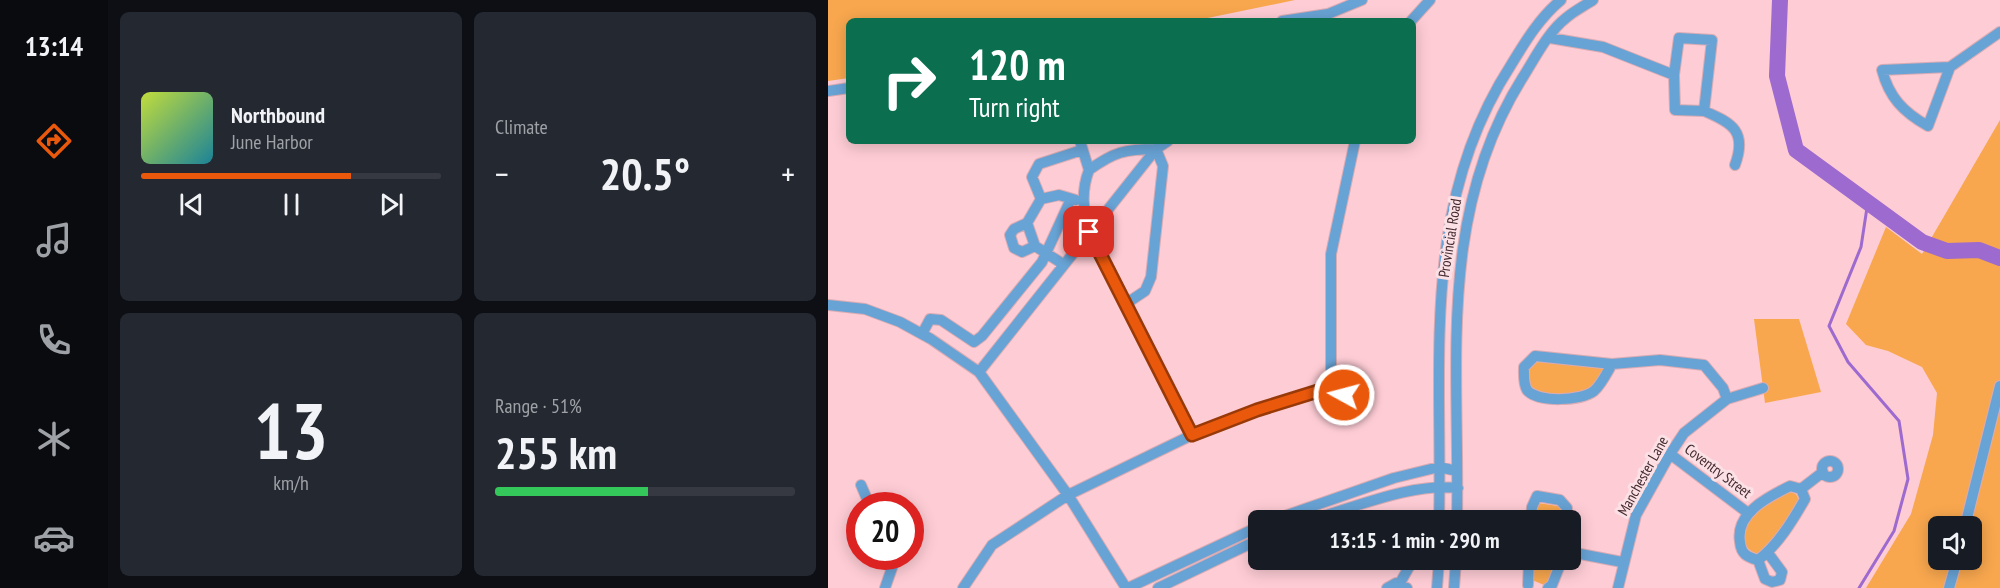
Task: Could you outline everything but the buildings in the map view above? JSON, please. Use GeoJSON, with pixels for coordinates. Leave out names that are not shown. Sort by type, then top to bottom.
{"type":"FeatureCollection","features":[{"type":"Feature","properties":{"kind":"street"},"geometry":{"type":"LineString","coordinates":[[1302,18],[1328,14],[1362,0]]}},
{"type":"Feature","properties":{"kind":"street"},"geometry":{"type":"LineString","coordinates":[[1414,18],[1430,0]]}},
{"type":"Feature","properties":{"kind":"street","name":"Provincial Road"},"geometry":{"type":"LineString","coordinates":[[1439,510],[1442,273],[1448,221],[1478,128],[1498,85],[1524,44],[1561,0]]}},
{"type":"Feature","properties":{"kind":"street","name":"Provincial Road"},"geometry":{"type":"LineString","coordinates":[[1457,510],[1458,273],[1473,192],[1493,134],[1512,94],[1565,18],[1593,0]]}},
{"type":"Feature","properties":{"kind":"street"},"geometry":{"type":"LineString","coordinates":[[1950,67],[1930,131],[1909,115],[1887,91],[1882,69],[1950,67],[2000,32]]}},
{"type":"Feature","properties":{"kind":"street"},"geometry":{"type":"LineString","coordinates":[[1550,38],[1603,47],[1674,75]]}},
{"type":"Feature","properties":{"kind":"street"},"geometry":{"type":"LineString","coordinates":[[1704,111],[1712,40],[1679,38],[1674,75],[1675,110],[1704,111],[1723,119],[1736,129],[1741,148],[1735,165]]}},
{"type":"Feature","properties":{"kind":"street"},"geometry":{"type":"LineString","coordinates":[[828,91],[846,88]]}},
{"type":"Feature","properties":{"kind":"street"},"geometry":{"type":"LineString","coordinates":[[979,372],[1156,149],[1164,144]]}},
{"type":"Feature","properties":{"kind":"street"},"geometry":{"type":"LineString","coordinates":[[1331,387],[1331,254],[1348,164],[1354,144]]}},
{"type":"Feature","properties":{"kind":"street"},"geometry":{"type":"LineString","coordinates":[[1041,199],[1032,177],[1039,164],[1081,145],[1089,170],[1083,200],[1089,232],[1192,435]]}},
{"type":"Feature","properties":{"kind":"street"},"geometry":{"type":"LineString","coordinates":[[1089,170],[1110,155],[1128,149],[1156,149]]}},
{"type":"Feature","properties":{"kind":"street"},"geometry":{"type":"LineString","coordinates":[[1127,303],[1145,291],[1151,277],[1163,166],[1156,149]]}},
{"type":"Feature","properties":{"kind":"street"},"geometry":{"type":"LineString","coordinates":[[1457,188],[1473,192]]}},
{"type":"Feature","properties":{"kind":"street"},"geometry":{"type":"LineString","coordinates":[[1064,264],[1047,251],[1035,246],[1022,252],[1014,248],[1010,235],[1014,229],[1027,223],[1041,199],[1059,195],[1070,201],[1083,200]]}},
{"type":"Feature","properties":{"kind":"street"},"geometry":{"type":"LineString","coordinates":[[922,334],[930,319],[941,320],[974,342],[982,336],[1042,262],[1070,201]]}},
{"type":"Feature","properties":{"kind":"street"},"geometry":{"type":"LineString","coordinates":[[1027,223],[1035,246]]}},
{"type":"Feature","properties":{"kind":"street"},"geometry":{"type":"LineString","coordinates":[[828,305],[865,309],[922,334],[979,372],[1068,495],[1127,588],[1248,532]]}},
{"type":"Feature","properties":{"kind":"street"},"geometry":{"type":"LineString","coordinates":[[1612,364],[1594,390],[1580,398],[1563,400],[1535,395],[1527,390],[1524,381],[1524,367],[1535,356],[1612,364],[1660,360],[1704,365],[1723,388],[1727,399]]}},
{"type":"Feature","properties":{"kind":"street"},"geometry":{"type":"LineString","coordinates":[[1968,516],[2000,386]]}},
{"type":"Feature","properties":{"kind":"street"},"geometry":{"type":"LineString","coordinates":[[963,588],[992,545],[1068,495],[1192,435],[1257,410],[1331,387],[1344,395]]}},
{"type":"Feature","properties":{"kind":"street","name":"Manchester Lane"},"geometry":{"type":"LineString","coordinates":[[1618,588],[1622,562],[1636,514],[1684,434],[1727,399],[1763,388]]}},
{"type":"Feature","properties":{"kind":"street","name":"Coventry Street"},"geometry":{"type":"LineString","coordinates":[[1670,454],[1748,513]]}},
{"type":"Feature","properties":{"kind":"street"},"geometry":{"type":"LineString","coordinates":[[1303,510],[1394,478],[1439,467],[1457,471]]}},
{"type":"Feature","properties":{"kind":"street","name":"Coventry Street"},"geometry":{"type":"LineString","coordinates":[[1768,553],[1782,572],[1780,580],[1772,582],[1765,579],[1758,560],[1748,558],[1741,550],[1740,525],[1748,513],[1790,486],[1801,489],[1823,472]]}},
{"type":"Feature","properties":{"kind":"street"},"geometry":{"type":"LineString","coordinates":[[861,485],[864,492]]}},
{"type":"Feature","properties":{"kind":"street"},"geometry":{"type":"LineString","coordinates":[[1344,510],[1440,485],[1458,488]]}},
{"type":"Feature","properties":{"kind":"street"},"geometry":{"type":"LineString","coordinates":[[1758,560],[1768,553],[1805,499],[1801,489]]}},
{"type":"Feature","properties":{"kind":"street"},"geometry":{"type":"LineString","coordinates":[[1532,510],[1537,496],[1560,500],[1567,510]]}},
{"type":"Feature","properties":{"kind":"street"},"geometry":{"type":"LineString","coordinates":[[1158,588],[1248,545]]}},
{"type":"Feature","properties":{"kind":"street"},"geometry":{"type":"LineString","coordinates":[[1581,554],[1622,562]]}},
{"type":"Feature","properties":{"kind":"street"},"geometry":{"type":"LineString","coordinates":[[885,588],[892,570]]}},
{"type":"Feature","properties":{"kind":"street"},"geometry":{"type":"LineString","coordinates":[[1387,588],[1404,586],[1410,570]]}},
{"type":"Feature","properties":{"kind":"street"},"geometry":{"type":"LineString","coordinates":[[1437,588],[1438,570]]}},
{"type":"Feature","properties":{"kind":"street"},"geometry":{"type":"LineString","coordinates":[[1455,588],[1456,570]]}},
{"type":"Feature","properties":{"kind":"street"},"geometry":{"type":"LineString","coordinates":[[1527,587],[1528,570]]}},
{"type":"Feature","properties":{"kind":"street"},"geometry":{"type":"LineString","coordinates":[[1548,588],[1552,585],[1558,570]]}},
{"type":"Feature","properties":{"kind":"street"},"geometry":{"type":"LineString","coordinates":[[1949,588],[1954,570]]}},
{"type":"Feature","properties":{"kind":"shaded area"},"geometry":{"type":"Polygon","coordinates":[[[828,0],[1295,0],[1208,18],[846,18],[846,78],[828,81],[828,0]]]}},
{"type":"Feature","properties":{"kind":"shaded area"},"geometry":{"type":"Polygon","coordinates":[[[2000,120],[2000,588],[1866,588],[1911,514],[1933,435],[1937,393],[1922,367],[1888,351],[1866,345],[1846,324],[1886,227],[1922,254],[2000,120]]]}},
{"type":"Feature","properties":{"kind":"shaded area"},"geometry":{"type":"Polygon","coordinates":[[[1754,319],[1799,319],[1821,392],[1765,403],[1754,319]]]}},
{"type":"Feature","properties":{"kind":"shaded area"},"geometry":{"type":"Polygon","coordinates":[[[1529,360],[1612,364],[1594,390],[1563,400],[1527,390],[1529,360]]]}},
{"type":"Feature","properties":{"kind":"shaded area"},"geometry":{"type":"Polygon","coordinates":[[[1787,491],[1796,494],[1800,502],[1768,549],[1759,554],[1748,549],[1744,533],[1750,515],[1762,505],[1787,491]]]}},
{"type":"Feature","properties":{"kind":"shaded area"},"geometry":{"type":"Polygon","coordinates":[[[1538,503],[1558,506],[1561,510],[1536,510],[1538,503]]]}},
{"type":"Feature","properties":{"kind":"shaded area"},"geometry":{"type":"Polygon","coordinates":[[[1530,570],[1555,570],[1551,579],[1544,585],[1530,579],[1530,570]]]}},
{"type":"Feature","properties":{"kind":"waterway"},"geometry":{"type":"LineString","coordinates":[[1780,0],[1777,76],[1796,150],[1922,242],[1947,251],[1979,250],[2000,258]]}},
{"type":"Feature","properties":{"kind":"waterway"},"geometry":{"type":"LineString","coordinates":[[1859,588],[1894,531],[1908,479],[1899,421],[1848,362],[1829,326],[1861,247],[1868,201]]}},
{"type":"Feature","properties":{"kind":"route"},"geometry":{"type":"LineString","coordinates":[[1089,232],[1192,435],[1257,410],[1331,387],[1344,395]]}}]}
